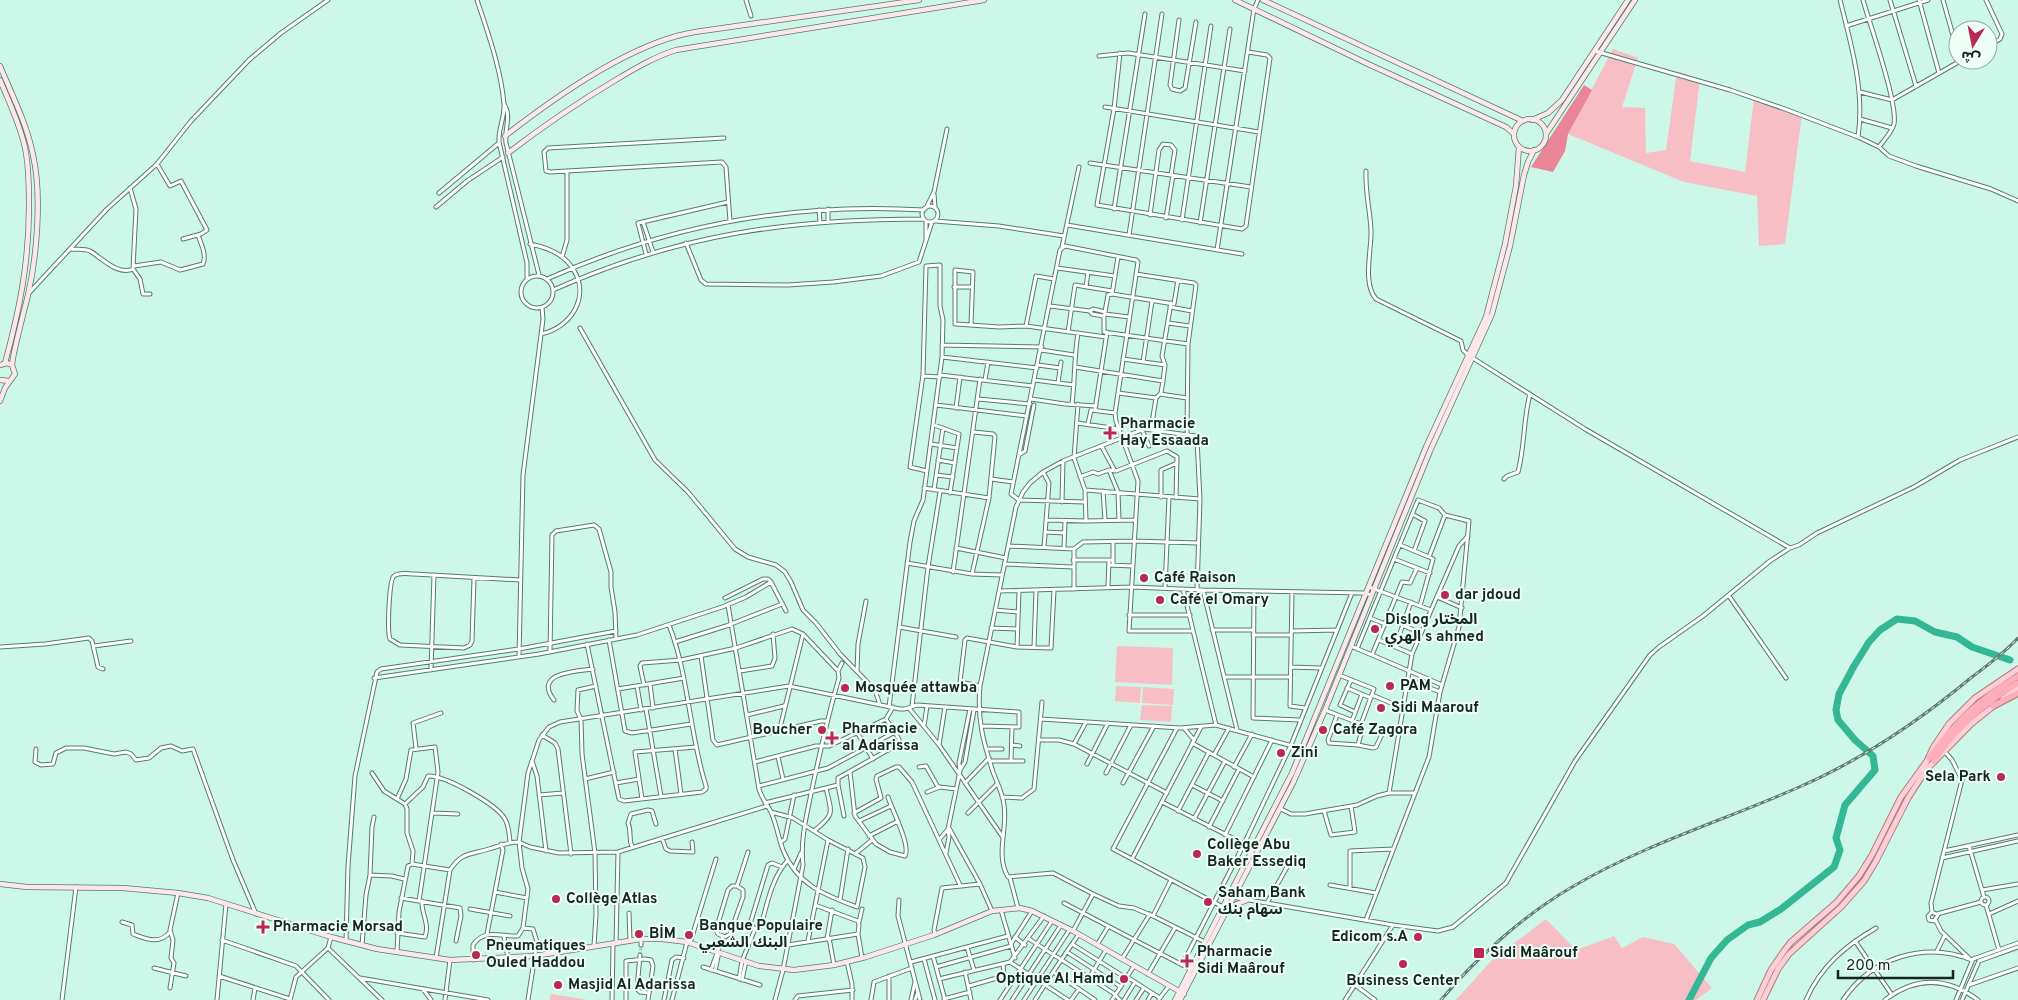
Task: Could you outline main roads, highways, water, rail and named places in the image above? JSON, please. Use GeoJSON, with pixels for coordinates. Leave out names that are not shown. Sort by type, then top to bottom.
{"type":"FeatureCollection","features":[{"type":"Feature","properties":{"kind":"highway"},"geometry":{"type":"LineString","coordinates":[[1931,759],[1965,713],[2018,676]]}},
{"type":"Feature","properties":{"kind":"highway"},"geometry":{"type":"LineString","coordinates":[[1931,759],[1971,715],[2018,682]]}},
{"type":"Feature","properties":{"kind":"highway"},"geometry":{"type":"LineString","coordinates":[[1993,706],[2018,693]]}},
{"type":"Feature","properties":{"kind":"main road"},"geometry":{"type":"LineString","coordinates":[[1763,1000],[1778,969],[1789,954],[1841,907],[1864,880],[1876,862],[1908,798],[1931,759],[1933,748],[1949,724],[1982,692],[2018,669]]}},
{"type":"Feature","properties":{"kind":"main road"},"geometry":{"type":"LineString","coordinates":[[1756,1000],[1771,970],[1784,951],[1850,888],[1868,862],[1901,797],[1931,759],[1945,752],[1971,724],[2018,688]]}},
{"type":"Feature","properties":{"kind":"waterway"},"geometry":{"type":"LineString","coordinates":[[1689,1000],[1711,958],[1727,940],[1748,925],[1760,922],[1781,909],[1834,867],[1840,850],[1836,838],[1845,805],[1875,770],[1873,756],[1855,740],[1838,720],[1836,710],[1839,694],[1869,642],[1880,630],[1897,619],[1915,621],[1935,632],[1957,637],[1972,647],[2010,660]]}},
{"type":"Feature","properties":{"kind":"tunnel"},"geometry":{"type":"LineString","coordinates":[[640,955],[641,945]]}},
{"type":"Feature","properties":{"kind":"railway"},"geometry":{"type":"LineString","coordinates":[[1441,1000],[1485,953],[1554,898],[1627,858],[1797,788],[1866,753],[1931,709],[1996,659],[2018,638]]}},
{"type":"Feature","properties":{"kind":"place","name":"Pharmacie Hay Essaada"},"geometry":{"type":"Point","coordinates":[1110,433]}},
{"type":"Feature","properties":{"kind":"place","name":"Café Raison"},"geometry":{"type":"Point","coordinates":[1144,578]}},
{"type":"Feature","properties":{"kind":"place","name":"dar jdoud"},"geometry":{"type":"Point","coordinates":[1445,595]}},
{"type":"Feature","properties":{"kind":"place","name":"Café el Omary"},"geometry":{"type":"Point","coordinates":[1160,600]}},
{"type":"Feature","properties":{"kind":"place","name":"Dislog المختار الهري s ahmed"},"geometry":{"type":"Point","coordinates":[1375,629]}},
{"type":"Feature","properties":{"kind":"place","name":"PAM"},"geometry":{"type":"Point","coordinates":[1390,686]}},
{"type":"Feature","properties":{"kind":"place","name":"Mosquée attawba"},"geometry":{"type":"Point","coordinates":[845,688]}},
{"type":"Feature","properties":{"kind":"place","name":"Sidi Maarouf"},"geometry":{"type":"Point","coordinates":[1381,708]}},
{"type":"Feature","properties":{"kind":"place","name":"Boucher"},"geometry":{"type":"Point","coordinates":[822,730]}},
{"type":"Feature","properties":{"kind":"place","name":"Café Zagora"},"geometry":{"type":"Point","coordinates":[1323,730]}},
{"type":"Feature","properties":{"kind":"place","name":"Pharmacie al Adarissa"},"geometry":{"type":"Point","coordinates":[832,738]}},
{"type":"Feature","properties":{"kind":"place","name":"Zini"},"geometry":{"type":"Point","coordinates":[1281,753]}},
{"type":"Feature","properties":{"kind":"place","name":"Sela Park"},"geometry":{"type":"Point","coordinates":[2001,777]}},
{"type":"Feature","properties":{"kind":"place","name":"Collège Abu Baker Essediq"},"geometry":{"type":"Point","coordinates":[1197,854]}},
{"type":"Feature","properties":{"kind":"place","name":"Collège Atlas"},"geometry":{"type":"Point","coordinates":[556,899]}},
{"type":"Feature","properties":{"kind":"place","name":"Saham Bank سهام بنك"},"geometry":{"type":"Point","coordinates":[1208,902]}},
{"type":"Feature","properties":{"kind":"place","name":"Pharmacie Morsad"},"geometry":{"type":"Point","coordinates":[263,927]}},
{"type":"Feature","properties":{"kind":"place","name":"BİM"},"geometry":{"type":"Point","coordinates":[639,934]}},
{"type":"Feature","properties":{"kind":"place","name":"Banque Populaire البنك الشعبي"},"geometry":{"type":"Point","coordinates":[689,935]}},
{"type":"Feature","properties":{"kind":"place","name":"Edicom s.A"},"geometry":{"type":"Point","coordinates":[1418,937]}},
{"type":"Feature","properties":{"kind":"place","name":"Sidi Maârouf"},"geometry":{"type":"Point","coordinates":[1479,953]}},
{"type":"Feature","properties":{"kind":"place","name":"Pneumatiques Ouled Haddou"},"geometry":{"type":"Point","coordinates":[476,955]}},
{"type":"Feature","properties":{"kind":"place","name":"Pharmacie Sidi Maârouf"},"geometry":{"type":"Point","coordinates":[1187,961]}},
{"type":"Feature","properties":{"kind":"place","name":"Business Center"},"geometry":{"type":"Point","coordinates":[1403,964]}},
{"type":"Feature","properties":{"kind":"place","name":"Optique Al Hamd"},"geometry":{"type":"Point","coordinates":[1124,979]}},
{"type":"Feature","properties":{"kind":"place","name":"Masjid Al Adarissa"},"geometry":{"type":"Point","coordinates":[558,985]}}]}
